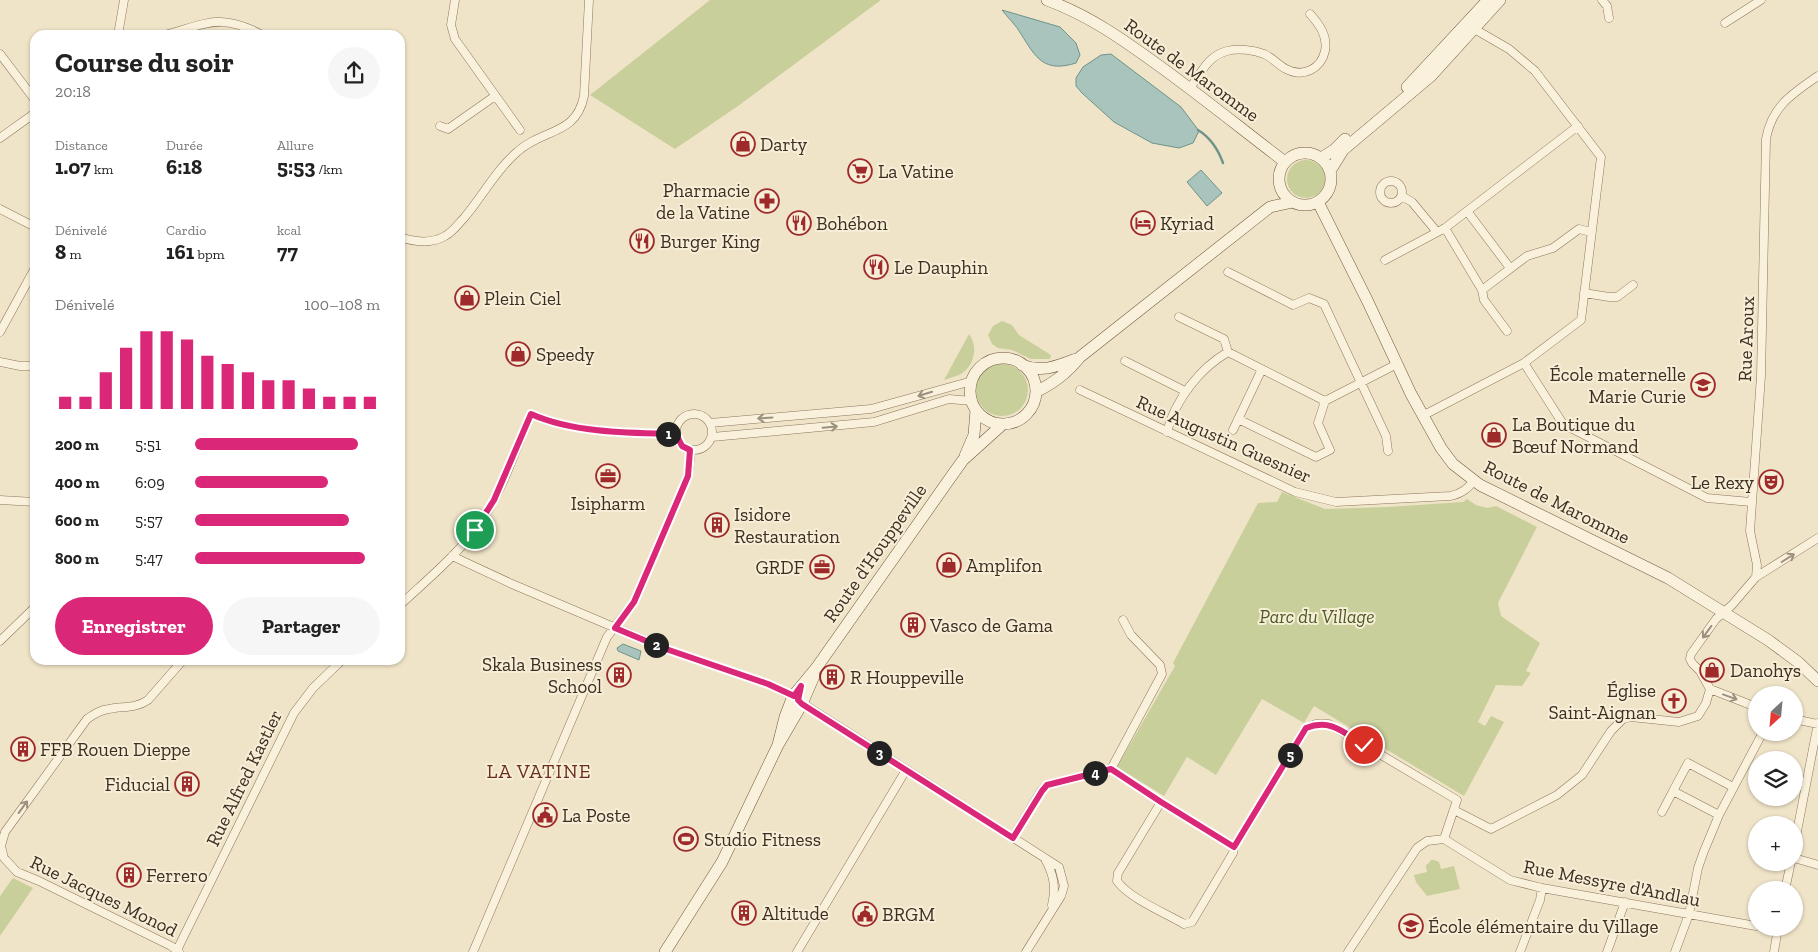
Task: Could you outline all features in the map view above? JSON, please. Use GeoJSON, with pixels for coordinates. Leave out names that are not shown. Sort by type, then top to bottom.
{"type":"FeatureCollection","features":[{"type":"Feature","properties":{"kind":"street"},"geometry":{"type":"LineString","coordinates":[[119,30],[124,0]]}},
{"type":"Feature","properties":{"kind":"street"},"geometry":{"type":"LineString","coordinates":[[455,0],[451,26],[452,32],[520,130]]}},
{"type":"Feature","properties":{"kind":"street"},"geometry":{"type":"LineString","coordinates":[[405,238],[424,241],[436,240],[451,232],[526,141],[568,125],[576,117],[582,105],[586,84],[589,0]]}},
{"type":"Feature","properties":{"kind":"street","name":"Route de Maromme"},"geometry":{"type":"LineString","coordinates":[[1048,0],[1076,12],[1109,30],[1190,88],[1285,162]]}},
{"type":"Feature","properties":{"kind":"street"},"geometry":{"type":"LineString","coordinates":[[1470,27],[1488,0]]}},
{"type":"Feature","properties":{"kind":"street"},"geometry":{"type":"LineString","coordinates":[[1330,171],[1343,150],[1431,76],[1446,54],[1470,27],[1500,0]]}},
{"type":"Feature","properties":{"kind":"street"},"geometry":{"type":"LineString","coordinates":[[1602,0],[1607,6],[1609,18]]}},
{"type":"Feature","properties":{"kind":"street"},"geometry":{"type":"LineString","coordinates":[[1725,22],[1761,0]]}},
{"type":"Feature","properties":{"kind":"street"},"geometry":{"type":"LineString","coordinates":[[1190,88],[1211,58],[1218,53],[1229,50],[1262,53],[1287,70],[1297,73],[1313,70],[1323,58],[1326,49],[1325,38],[1320,26],[1310,14]]}},
{"type":"Feature","properties":{"kind":"street"},"geometry":{"type":"LineString","coordinates":[[182,30],[213,21],[242,25],[252,30]]}},
{"type":"Feature","properties":{"kind":"street"},"geometry":{"type":"LineString","coordinates":[[1424,415],[1524,363],[1581,320],[1601,157],[1545,82],[1530,66],[1509,49],[1470,27]]}},
{"type":"Feature","properties":{"kind":"street"},"geometry":{"type":"LineString","coordinates":[[0,54],[30,93]]}},
{"type":"Feature","properties":{"kind":"street"},"geometry":{"type":"LineString","coordinates":[[1321,158],[1334,150],[1446,54]]}},
{"type":"Feature","properties":{"kind":"street","name":"Rue Aroux"},"geometry":{"type":"LineString","coordinates":[[1756,577],[1757,565],[1750,531],[1761,376],[1766,140],[1772,118],[1785,101],[1792,93],[1818,76]]}},
{"type":"Feature","properties":{"kind":"street"},"geometry":{"type":"LineString","coordinates":[[440,126],[448,129],[496,96]]}},
{"type":"Feature","properties":{"kind":"street"},"geometry":{"type":"LineString","coordinates":[[0,138],[30,117]]}},
{"type":"Feature","properties":{"kind":"street"},"geometry":{"type":"LineString","coordinates":[[1385,260],[1445,228],[1578,126]]}},
{"type":"Feature","properties":{"kind":"street"},"geometry":{"type":"LineString","coordinates":[[1270,207],[1280,186],[1280,174],[1285,162],[1298,154],[1314,154],[1321,158],[1330,171],[1331,186],[1324,198],[1318,202],[1306,205],[1293,202],[1285,196],[1280,186]]}},
{"type":"Feature","properties":{"kind":"street"},"geometry":{"type":"LineString","coordinates":[[1402,196],[1412,202],[1437,232]]}},
{"type":"Feature","properties":{"kind":"street"},"geometry":{"type":"LineString","coordinates":[[1036,392],[1066,374],[1080,357],[1270,207],[1293,202]]}},
{"type":"Feature","properties":{"kind":"street","name":"Route de Maromme"},"geometry":{"type":"LineString","coordinates":[[1318,202],[1397,364],[1445,454],[1453,464],[1474,481],[1668,578],[1785,652],[1818,681]]}},
{"type":"Feature","properties":{"kind":"street"},"geometry":{"type":"LineString","coordinates":[[0,209],[30,224]]}},
{"type":"Feature","properties":{"kind":"street"},"geometry":{"type":"LineString","coordinates":[[1467,211],[1510,268]]}},
{"type":"Feature","properties":{"kind":"street"},"geometry":{"type":"LineString","coordinates":[[1445,228],[1482,290],[1484,300],[1507,331]]}},
{"type":"Feature","properties":{"kind":"street"},"geometry":{"type":"LineString","coordinates":[[1482,290],[1527,256],[1554,248],[1578,230],[1591,232]]}},
{"type":"Feature","properties":{"kind":"street"},"geometry":{"type":"LineString","coordinates":[[1228,272],[1293,305],[1310,298],[1324,304],[1386,436],[1388,451]]}},
{"type":"Feature","properties":{"kind":"street"},"geometry":{"type":"LineString","coordinates":[[0,332],[30,277]]}},
{"type":"Feature","properties":{"kind":"street"},"geometry":{"type":"LineString","coordinates":[[1584,293],[1617,297],[1633,285]]}},
{"type":"Feature","properties":{"kind":"street"},"geometry":{"type":"LineString","coordinates":[[1179,317],[1224,339],[1228,352],[1325,401]]}},
{"type":"Feature","properties":{"kind":"street"},"geometry":{"type":"LineString","coordinates":[[1167,432],[1170,421],[1185,391],[1219,357],[1228,352]]}},
{"type":"Feature","properties":{"kind":"street"},"geometry":{"type":"LineString","coordinates":[[1022,364],[1030,374],[1036,392],[1035,400],[1028,412],[1020,419],[1003,424],[990,421],[974,405],[970,391],[972,381],[983,366],[991,361],[1008,359],[1022,364],[1030,368],[1046,368],[1060,366],[1080,357]]}},
{"type":"Feature","properties":{"kind":"street"},"geometry":{"type":"LineString","coordinates":[[1125,361],[1185,391]]}},
{"type":"Feature","properties":{"kind":"street"},"geometry":{"type":"LineString","coordinates":[[0,362],[30,366]]}},
{"type":"Feature","properties":{"kind":"street"},"geometry":{"type":"LineString","coordinates":[[1524,363],[1563,424],[1707,498],[1751,502]]}},
{"type":"Feature","properties":{"kind":"street"},"geometry":{"type":"LineString","coordinates":[[1238,419],[1316,457],[1330,450],[1318,423],[1325,401],[1397,364]]}},
{"type":"Feature","properties":{"kind":"street"},"geometry":{"type":"LineString","coordinates":[[1233,430],[1262,369]]}},
{"type":"Feature","properties":{"kind":"street"},"geometry":{"type":"LineString","coordinates":[[710,422],[871,409],[972,381]]}},
{"type":"Feature","properties":{"kind":"street","name":"Rue Augustin Guesnier"},"geometry":{"type":"LineString","coordinates":[[1080,390],[1295,492],[1336,502],[1450,496],[1460,494],[1474,481]]}},
{"type":"Feature","properties":{"kind":"street"},"geometry":{"type":"LineString","coordinates":[[712,436],[874,422],[949,400],[974,405]]}},
{"type":"Feature","properties":{"kind":"street","name":"Route d'Houppeville"},"geometry":{"type":"LineString","coordinates":[[963,460],[974,434],[974,405]]}},
{"type":"Feature","properties":{"kind":"street"},"geometry":{"type":"LineString","coordinates":[[405,600],[452,556],[475,530],[494,500],[531,414],[549,421],[599,431],[676,434]]}},
{"type":"Feature","properties":{"kind":"street"},"geometry":{"type":"LineString","coordinates":[[688,414],[699,414],[710,422],[712,436],[709,443],[702,449],[690,450],[682,446],[676,434],[678,423],[688,414]]}},
{"type":"Feature","properties":{"kind":"street","name":"Route d'Houppeville"},"geometry":{"type":"LineString","coordinates":[[665,952],[722,862],[798,700],[817,667],[963,460],[1003,424]]}},
{"type":"Feature","properties":{"kind":"street"},"geometry":{"type":"LineString","coordinates":[[473,952],[607,638],[634,602],[688,476],[690,450]]}},
{"type":"Feature","properties":{"kind":"street"},"geometry":{"type":"LineString","coordinates":[[0,500],[30,502]]}},
{"type":"Feature","properties":{"kind":"street"},"geometry":{"type":"LineString","coordinates":[[1748,704],[1710,689],[1690,659],[1691,654],[1716,619],[1756,577],[1818,538]]}},
{"type":"Feature","properties":{"kind":"street"},"geometry":{"type":"LineString","coordinates":[[452,556],[663,648],[768,684],[798,700],[1044,858],[1051,870],[1054,882],[1051,910],[1026,952]]}},
{"type":"Feature","properties":{"kind":"street"},"geometry":{"type":"LineString","coordinates":[[0,641],[30,612]]}},
{"type":"Feature","properties":{"kind":"street"},"geometry":{"type":"LineString","coordinates":[[1111,769],[1162,674],[1160,665],[1131,635],[1124,620]]}},
{"type":"Feature","properties":{"kind":"street","name":"Rue Jacques Monod"},"geometry":{"type":"LineString","coordinates":[[178,665],[148,700],[141,704],[97,712],[87,719],[5,832],[1,846],[4,858],[17,872],[40,881],[178,951]]}},
{"type":"Feature","properties":{"kind":"street","name":"Rue Alfred Kastler"},"geometry":{"type":"LineString","coordinates":[[178,951],[294,713],[313,688],[337,665]]}},
{"type":"Feature","properties":{"kind":"street","name":"Route d'Houppeville"},"geometry":{"type":"LineString","coordinates":[[798,700],[801,686],[817,667]]}},
{"type":"Feature","properties":{"kind":"street"},"geometry":{"type":"LineString","coordinates":[[1454,810],[1491,829],[1541,804],[1582,775],[1611,731],[1623,719],[1679,722],[1698,716],[1706,703],[1710,689]]}},
{"type":"Feature","properties":{"kind":"street"},"geometry":{"type":"LineString","coordinates":[[1800,816],[1818,724],[1803,721]]}},
{"type":"Feature","properties":{"kind":"street"},"geometry":{"type":"LineString","coordinates":[[1161,802],[1118,873],[1117,881],[1122,888],[1184,924],[1192,922],[1233,853],[1234,847],[1306,728],[1316,724],[1329,724],[1457,800],[1444,839],[1427,841],[1417,848],[1348,952]]}},
{"type":"Feature","properties":{"kind":"street"},"geometry":{"type":"LineString","coordinates":[[1675,952],[1689,914],[1698,868],[1719,815],[1758,741]]}},
{"type":"Feature","properties":{"kind":"street"},"geometry":{"type":"LineString","coordinates":[[1662,812],[1688,763],[1733,788]]}},
{"type":"Feature","properties":{"kind":"street"},"geometry":{"type":"LineString","coordinates":[[1013,838],[1047,785],[1111,769],[1234,847]]}},
{"type":"Feature","properties":{"kind":"street"},"geometry":{"type":"LineString","coordinates":[[797,952],[906,770]]}},
{"type":"Feature","properties":{"kind":"street"},"geometry":{"type":"LineString","coordinates":[[1673,791],[1719,815]]}},
{"type":"Feature","properties":{"kind":"street","name":"Rue Messyre d'Andlau"},"geometry":{"type":"LineString","coordinates":[[1444,839],[1510,880],[1542,888],[1748,925]]}},
{"type":"Feature","properties":{"kind":"street"},"geometry":{"type":"LineString","coordinates":[[1803,861],[1818,865]]}},
{"type":"Feature","properties":{"kind":"street"},"geometry":{"type":"LineString","coordinates":[[1520,952],[1540,900],[1542,888]]}},
{"type":"Feature","properties":{"kind":"street"},"geometry":{"type":"LineString","coordinates":[[1607,952],[1625,902]]}},
{"type":"Feature","properties":{"kind":"street"},"geometry":{"type":"LineString","coordinates":[[1774,952],[1777,936]]}},
{"type":"Feature","properties":{"kind":"green space"},"geometry":{"type":"Polygon","coordinates":[[[710,0],[881,0],[738,106],[675,149],[590,95],[710,0]]]}},
{"type":"Feature","properties":{"kind":"green space"},"geometry":{"type":"Polygon","coordinates":[[[1306,160],[1320,165],[1325,179],[1320,193],[1306,198],[1292,193],[1287,179],[1292,165],[1306,160]]]}},
{"type":"Feature","properties":{"kind":"green space"},"geometry":{"type":"Polygon","coordinates":[[[1002,321],[1012,325],[1019,335],[1051,355],[1050,359],[1031,359],[1012,350],[998,348],[992,344],[988,335],[993,326],[1002,321]]]}},
{"type":"Feature","properties":{"kind":"green space"},"geometry":{"type":"Polygon","coordinates":[[[969,334],[974,345],[971,362],[964,372],[944,380],[969,334]]]}},
{"type":"Feature","properties":{"kind":"green space"},"geometry":{"type":"Polygon","coordinates":[[[1002,364],[1012,366],[1020,372],[1026,380],[1028,390],[1026,400],[1020,408],[1012,414],[1002,416],[992,414],[984,408],[978,400],[976,390],[978,380],[984,372],[992,366],[1002,364]]]}},
{"type":"Feature","properties":{"kind":"green space","name":"Parc du Village"},"geometry":{"type":"Polygon","coordinates":[[[1282,492],[1325,509],[1463,502],[1467,499],[1476,505],[1487,508],[1496,506],[1537,527],[1498,603],[1501,616],[1540,643],[1526,671],[1531,673],[1522,686],[1496,685],[1478,722],[1485,726],[1491,716],[1504,722],[1464,796],[1314,706],[1304,723],[1262,699],[1216,775],[1187,757],[1164,796],[1117,767],[1175,666],[1173,663],[1258,503],[1277,502],[1282,492]]]}},
{"type":"Feature","properties":{"kind":"green space"},"geometry":{"type":"Polygon","coordinates":[[[1431,860],[1439,862],[1441,869],[1454,866],[1460,889],[1427,896],[1416,882],[1414,875],[1427,872],[1426,865],[1431,860]]]}},
{"type":"Feature","properties":{"kind":"green space"},"geometry":{"type":"Polygon","coordinates":[[[13,878],[33,888],[0,936],[0,896],[13,878]]]}},
{"type":"Feature","properties":{"kind":"water"},"geometry":{"type":"Polygon","coordinates":[[[1002,10],[1060,27],[1076,43],[1080,55],[1076,63],[1056,66],[1048,65],[1042,61],[1031,50],[1017,28],[1002,10]]]}},
{"type":"Feature","properties":{"kind":"water"},"geometry":{"type":"Polygon","coordinates":[[[1111,54],[1181,107],[1199,131],[1193,143],[1179,148],[1152,143],[1114,122],[1082,93],[1076,86],[1076,78],[1083,67],[1101,55],[1111,54]]]}},
{"type":"Feature","properties":{"kind":"water"},"geometry":{"type":"Polygon","coordinates":[[[1201,170],[1222,193],[1207,206],[1187,182],[1201,170]]]}},
{"type":"Feature","properties":{"kind":"water"},"geometry":{"type":"Polygon","coordinates":[[[623,644],[641,651],[639,660],[618,651],[617,648],[623,644]]]}},
{"type":"Feature","properties":{"kind":"waterway"},"geometry":{"type":"LineString","coordinates":[[1198,130],[1214,144],[1223,163]]}},
{"type":"Feature","properties":{"kind":"place","name":"Darty"},"geometry":{"type":"Point","coordinates":[743,144]}},
{"type":"Feature","properties":{"kind":"place","name":"La Vatine"},"geometry":{"type":"Point","coordinates":[860,171]}},
{"type":"Feature","properties":{"kind":"place","name":"Pharmacie de la Vatine"},"geometry":{"type":"Point","coordinates":[767,201]}},
{"type":"Feature","properties":{"kind":"place","name":"Bohébon"},"geometry":{"type":"Point","coordinates":[799,223]}},
{"type":"Feature","properties":{"kind":"place","name":"Kyriad"},"geometry":{"type":"Point","coordinates":[1143,223]}},
{"type":"Feature","properties":{"kind":"place","name":"Burger King"},"geometry":{"type":"Point","coordinates":[642,241]}},
{"type":"Feature","properties":{"kind":"place","name":"Le Dauphin"},"geometry":{"type":"Point","coordinates":[876,267]}},
{"type":"Feature","properties":{"kind":"place","name":"Plein Ciel"},"geometry":{"type":"Point","coordinates":[467,298]}},
{"type":"Feature","properties":{"kind":"place","name":"Speedy"},"geometry":{"type":"Point","coordinates":[518,354]}},
{"type":"Feature","properties":{"kind":"place","name":"École maternelle Marie Curie"},"geometry":{"type":"Point","coordinates":[1703,385]}},
{"type":"Feature","properties":{"kind":"place","name":"La Boutique du Bœuf Normand"},"geometry":{"type":"Point","coordinates":[1494,435]}},
{"type":"Feature","properties":{"kind":"place","name":"Isipharm"},"geometry":{"type":"Point","coordinates":[608,476]}},
{"type":"Feature","properties":{"kind":"place","name":"Le Rexy"},"geometry":{"type":"Point","coordinates":[1771,482]}},
{"type":"Feature","properties":{"kind":"place","name":"Isidore Restauration"},"geometry":{"type":"Point","coordinates":[717,525]}},
{"type":"Feature","properties":{"kind":"place","name":"Amplifon"},"geometry":{"type":"Point","coordinates":[949,565]}},
{"type":"Feature","properties":{"kind":"place","name":"GRDF"},"geometry":{"type":"Point","coordinates":[822,567]}},
{"type":"Feature","properties":{"kind":"place","name":"Vasco de Gama"},"geometry":{"type":"Point","coordinates":[913,625]}},
{"type":"Feature","properties":{"kind":"place","name":"Danohys"},"geometry":{"type":"Point","coordinates":[1712,670]}},
{"type":"Feature","properties":{"kind":"place","name":"Skala Business School"},"geometry":{"type":"Point","coordinates":[619,675]}},
{"type":"Feature","properties":{"kind":"place","name":"R Houppeville"},"geometry":{"type":"Point","coordinates":[832,677]}},
{"type":"Feature","properties":{"kind":"place","name":"Église Saint-Aignan"},"geometry":{"type":"Point","coordinates":[1674,701]}},
{"type":"Feature","properties":{"kind":"place","name":"FFB Rouen Dieppe"},"geometry":{"type":"Point","coordinates":[23,749]}},
{"type":"Feature","properties":{"kind":"place","name":"Fiducial"},"geometry":{"type":"Point","coordinates":[187,784]}},
{"type":"Feature","properties":{"kind":"place","name":"La Poste"},"geometry":{"type":"Point","coordinates":[545,815]}},
{"type":"Feature","properties":{"kind":"place","name":"Studio Fitness"},"geometry":{"type":"Point","coordinates":[686,839]}},
{"type":"Feature","properties":{"kind":"place","name":"Ferrero"},"geometry":{"type":"Point","coordinates":[129,875]}},
{"type":"Feature","properties":{"kind":"place","name":"Altitude"},"geometry":{"type":"Point","coordinates":[744,913]}},
{"type":"Feature","properties":{"kind":"place","name":"BRGM"},"geometry":{"type":"Point","coordinates":[865,914]}},
{"type":"Feature","properties":{"kind":"place","name":"École élémentaire du Village"},"geometry":{"type":"Point","coordinates":[1411,926]}},
{"type":"Feature","properties":{"kind":"district","name":"LA VATINE"},"geometry":{"type":"Point","coordinates":[539,771]}},
{"type":"Feature","properties":{"kind":"route"},"geometry":{"type":"LineString","coordinates":[[475,530],[494,500],[531,414],[549,421],[599,431],[676,434],[682,446],[690,450],[688,476],[634,602],[615,628],[663,648],[742,674],[794,696],[801,686],[798,700],[802,704],[1013,838],[1047,785],[1111,769],[1234,847],[1306,728],[1316,724],[1329,724],[1364,745]]}}]}
